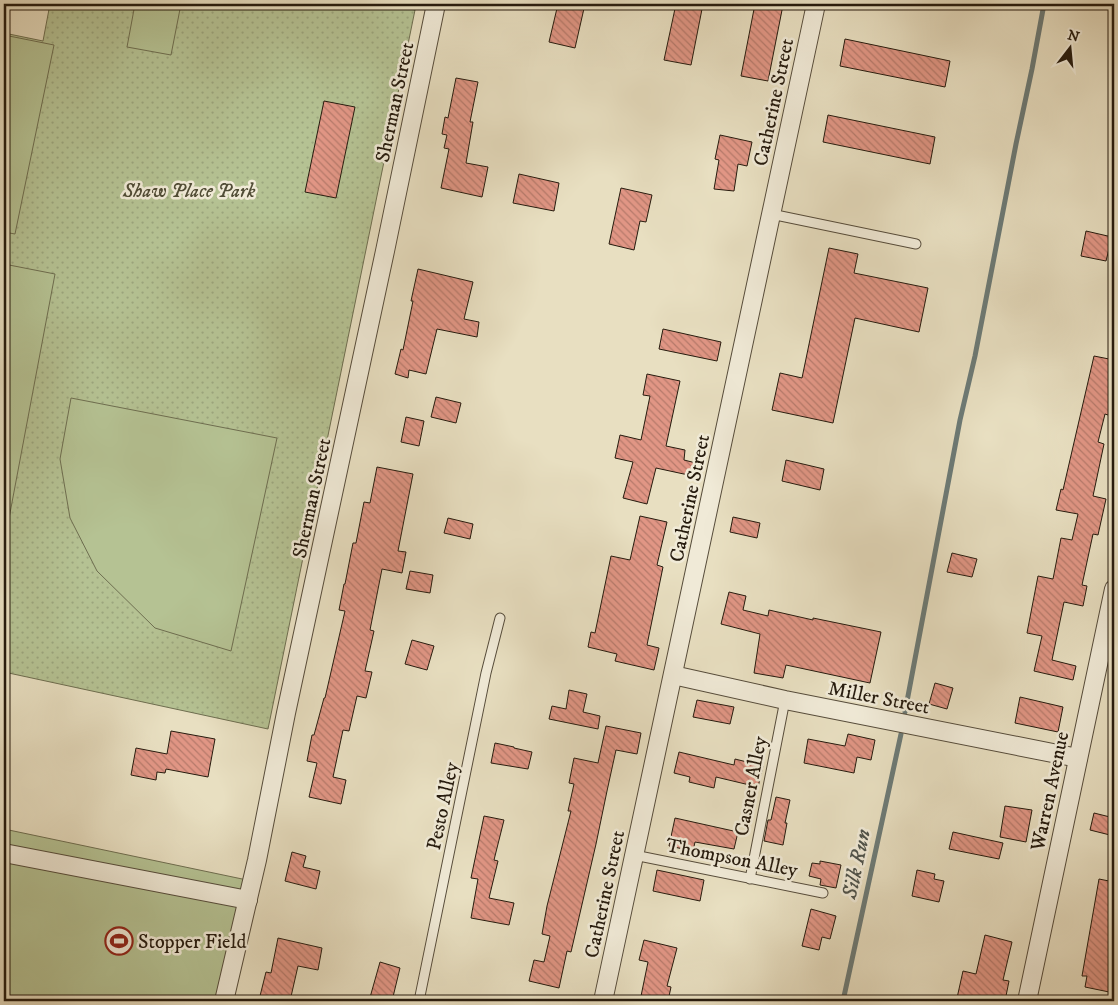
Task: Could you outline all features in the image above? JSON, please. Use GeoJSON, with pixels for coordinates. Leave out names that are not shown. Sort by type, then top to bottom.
{"type":"FeatureCollection","features":[{"type":"Feature","properties":{"kind":"street","name":"Sherman Street"},"geometry":{"type":"LineString","coordinates":[[224,1001],[257,860],[288,703],[436,4]]}},
{"type":"Feature","properties":{"kind":"street","name":"Catherine Street"},"geometry":{"type":"LineString","coordinates":[[603,1001],[816,4]]}},
{"type":"Feature","properties":{"kind":"street","name":"Warren Avenue"},"geometry":{"type":"LineString","coordinates":[[1027,1001],[1114,590]]}},
{"type":"Feature","properties":{"kind":"street","name":"Miller Street"},"geometry":{"type":"LineString","coordinates":[[673,675],[785,700],[1078,758]]}},
{"type":"Feature","properties":{"kind":"street"},"geometry":{"type":"LineString","coordinates":[[4,853],[248,900]]}},
{"type":"Feature","properties":{"kind":"lane"},"geometry":{"type":"LineString","coordinates":[[771,214],[916,244]]}},
{"type":"Feature","properties":{"kind":"lane","name":"Pesto Alley"},"geometry":{"type":"LineString","coordinates":[[419,1001],[486,673],[500,618]]}},
{"type":"Feature","properties":{"kind":"lane","name":"Casner Alley"},"geometry":{"type":"LineString","coordinates":[[750,879],[785,700]]}},
{"type":"Feature","properties":{"kind":"lane","name":"Thompson Alley"},"geometry":{"type":"LineString","coordinates":[[634,855],[823,893]]}},
{"type":"Feature","properties":{"kind":"green space","name":"Shaw Place Park"},"geometry":{"type":"Polygon","coordinates":[[[50,4],[384,4],[415,10],[268,729],[4,672],[4,33],[43,41],[50,4]]]}},
{"type":"Feature","properties":{"kind":"green space"},"geometry":{"type":"Polygon","coordinates":[[[135,4],[181,4],[171,55],[127,47],[135,4]]]}},
{"type":"Feature","properties":{"kind":"green space"},"geometry":{"type":"Polygon","coordinates":[[[4,35],[54,45],[15,234],[4,232],[4,35]]]}},
{"type":"Feature","properties":{"kind":"green space"},"geometry":{"type":"Polygon","coordinates":[[[4,264],[55,274],[4,545],[4,264]]]}},
{"type":"Feature","properties":{"kind":"green space"},"geometry":{"type":"Polygon","coordinates":[[[71,398],[277,438],[231,651],[155,628],[97,571],[70,518],[60,459],[71,398]]]}},
{"type":"Feature","properties":{"kind":"green space","name":"Stopper Field"},"geometry":{"type":"Polygon","coordinates":[[[4,829],[247,880],[221,1001],[4,1001],[4,829]]]}},
{"type":"Feature","properties":{"kind":"building"},"geometry":{"type":"Polygon","coordinates":[[[558,4],[585,4],[575,48],[549,42],[558,4]]]}},
{"type":"Feature","properties":{"kind":"building"},"geometry":{"type":"Polygon","coordinates":[[[676,4],[703,4],[691,65],[664,60],[676,4]]]}},
{"type":"Feature","properties":{"kind":"building"},"geometry":{"type":"Polygon","coordinates":[[[755,4],[783,5],[768,81],[741,76],[755,4]]]}},
{"type":"Feature","properties":{"kind":"building"},"geometry":{"type":"Polygon","coordinates":[[[845,39],[950,61],[945,87],[840,66],[845,39]]]}},
{"type":"Feature","properties":{"kind":"building"},"geometry":{"type":"Polygon","coordinates":[[[456,78],[478,82],[470,122],[473,122],[466,163],[488,167],[482,197],[441,188],[449,149],[444,148],[447,135],[442,134],[445,117],[448,118],[456,78]]]}},
{"type":"Feature","properties":{"kind":"building"},"geometry":{"type":"Polygon","coordinates":[[[324,101],[355,107],[336,198],[305,192],[324,101]]]}},
{"type":"Feature","properties":{"kind":"building"},"geometry":{"type":"Polygon","coordinates":[[[828,115],[935,137],[930,164],[823,142],[828,115]]]}},
{"type":"Feature","properties":{"kind":"building"},"geometry":{"type":"Polygon","coordinates":[[[720,135],[752,142],[747,166],[738,164],[734,191],[714,189],[719,160],[715,159],[720,135]]]}},
{"type":"Feature","properties":{"kind":"building"},"geometry":{"type":"Polygon","coordinates":[[[519,174],[559,183],[554,211],[513,203],[519,174]]]}},
{"type":"Feature","properties":{"kind":"building"},"geometry":{"type":"Polygon","coordinates":[[[621,188],[652,195],[646,222],[640,221],[634,250],[609,244],[621,188]]]}},
{"type":"Feature","properties":{"kind":"building"},"geometry":{"type":"Polygon","coordinates":[[[1086,231],[1112,237],[1106,261],[1081,256],[1086,231]]]}},
{"type":"Feature","properties":{"kind":"building"},"geometry":{"type":"Polygon","coordinates":[[[829,248],[858,254],[854,273],[928,288],[919,332],[855,318],[833,423],[772,410],[780,373],[802,378],[829,248]]]}},
{"type":"Feature","properties":{"kind":"building"},"geometry":{"type":"Polygon","coordinates":[[[418,269],[473,282],[464,319],[479,322],[477,337],[437,329],[426,374],[409,370],[408,378],[395,374],[401,349],[403,350],[418,269]]]}},
{"type":"Feature","properties":{"kind":"building"},"geometry":{"type":"Polygon","coordinates":[[[663,329],[721,342],[717,361],[659,349],[663,329]]]}},
{"type":"Feature","properties":{"kind":"building"},"geometry":{"type":"Polygon","coordinates":[[[1094,356],[1114,360],[1114,401],[1111,416],[1105,414],[1098,442],[1104,444],[1093,496],[1106,499],[1098,535],[1093,534],[1082,585],[1087,586],[1083,606],[1064,602],[1052,660],[1076,666],[1073,680],[1034,671],[1042,636],[1027,633],[1038,576],[1053,579],[1061,538],[1072,540],[1078,514],[1056,510],[1061,489],[1063,490],[1094,356]]]}},
{"type":"Feature","properties":{"kind":"building"},"geometry":{"type":"Polygon","coordinates":[[[647,374],[680,381],[666,446],[685,450],[684,460],[696,463],[693,476],[656,468],[647,504],[623,498],[633,462],[615,458],[620,435],[641,440],[650,396],[643,395],[647,374]]]}},
{"type":"Feature","properties":{"kind":"building"},"geometry":{"type":"Polygon","coordinates":[[[436,397],[461,403],[456,423],[431,417],[436,397]]]}},
{"type":"Feature","properties":{"kind":"building"},"geometry":{"type":"Polygon","coordinates":[[[406,417],[424,421],[419,446],[401,442],[406,417]]]}},
{"type":"Feature","properties":{"kind":"building"},"geometry":{"type":"Polygon","coordinates":[[[786,460],[824,469],[820,490],[782,481],[786,460]]]}},
{"type":"Feature","properties":{"kind":"building"},"geometry":{"type":"Polygon","coordinates":[[[377,467],[413,474],[398,551],[406,552],[402,573],[382,569],[370,630],[374,631],[365,671],[372,672],[366,698],[357,696],[349,731],[343,730],[333,777],[346,780],[341,804],[309,797],[317,763],[307,761],[312,735],[314,735],[325,698],[345,611],[339,610],[353,543],[356,543],[364,502],[370,503],[377,467]]]}},
{"type":"Feature","properties":{"kind":"building"},"geometry":{"type":"Polygon","coordinates":[[[640,516],[667,522],[657,565],[663,567],[647,645],[659,648],[654,670],[615,661],[617,654],[588,647],[591,632],[595,633],[611,556],[630,560],[640,516]]]}},
{"type":"Feature","properties":{"kind":"building"},"geometry":{"type":"Polygon","coordinates":[[[733,517],[760,523],[757,538],[730,532],[733,517]]]}},
{"type":"Feature","properties":{"kind":"building"},"geometry":{"type":"Polygon","coordinates":[[[448,518],[473,524],[470,539],[444,533],[448,518]]]}},
{"type":"Feature","properties":{"kind":"building"},"geometry":{"type":"Polygon","coordinates":[[[952,553],[977,559],[972,577],[947,572],[952,553]]]}},
{"type":"Feature","properties":{"kind":"building"},"geometry":{"type":"Polygon","coordinates":[[[410,571],[433,575],[430,593],[406,589],[410,571]]]}},
{"type":"Feature","properties":{"kind":"building"},"geometry":{"type":"Polygon","coordinates":[[[729,592],[746,596],[743,610],[768,616],[769,610],[881,632],[870,683],[786,665],[783,678],[754,673],[760,634],[721,624],[729,592]]]}},
{"type":"Feature","properties":{"kind":"building"},"geometry":{"type":"Polygon","coordinates":[[[412,640],[434,646],[427,670],[405,664],[412,640]]]}},
{"type":"Feature","properties":{"kind":"building"},"geometry":{"type":"Polygon","coordinates":[[[935,683],[953,688],[947,709],[929,704],[935,683]]]}},
{"type":"Feature","properties":{"kind":"building"},"geometry":{"type":"Polygon","coordinates":[[[569,690],[587,694],[583,712],[600,716],[598,729],[549,719],[552,706],[566,709],[569,690]]]}},
{"type":"Feature","properties":{"kind":"building"},"geometry":{"type":"Polygon","coordinates":[[[1020,697],[1063,707],[1058,732],[1015,723],[1020,697]]]}},
{"type":"Feature","properties":{"kind":"building"},"geometry":{"type":"Polygon","coordinates":[[[697,700],[734,707],[730,724],[693,717],[697,700]]]}},
{"type":"Feature","properties":{"kind":"building"},"geometry":{"type":"Polygon","coordinates":[[[606,726],[641,733],[637,754],[616,750],[571,952],[567,951],[559,988],[529,981],[534,960],[544,962],[550,936],[542,934],[547,906],[571,811],[568,811],[574,784],[569,783],[574,758],[598,763],[606,726]]]}},
{"type":"Feature","properties":{"kind":"building"},"geometry":{"type":"Polygon","coordinates":[[[171,731],[215,739],[208,777],[166,769],[165,773],[157,772],[156,780],[131,775],[136,748],[167,754],[171,731]]]}},
{"type":"Feature","properties":{"kind":"building"},"geometry":{"type":"Polygon","coordinates":[[[848,734],[875,740],[871,760],[857,757],[854,773],[804,763],[808,739],[845,746],[848,734]]]}},
{"type":"Feature","properties":{"kind":"building"},"geometry":{"type":"Polygon","coordinates":[[[495,743],[532,752],[528,769],[491,763],[495,743]]]}},
{"type":"Feature","properties":{"kind":"building"},"geometry":{"type":"Polygon","coordinates":[[[679,752],[734,765],[735,759],[763,766],[758,787],[716,777],[714,788],[689,782],[690,777],[674,773],[679,752]]]}},
{"type":"Feature","properties":{"kind":"building"},"geometry":{"type":"Polygon","coordinates":[[[776,797],[790,800],[783,845],[764,841],[768,820],[771,820],[776,797]]]}},
{"type":"Feature","properties":{"kind":"building"},"geometry":{"type":"Polygon","coordinates":[[[1005,806],[1032,810],[1026,842],[1000,837],[1005,806]]]}},
{"type":"Feature","properties":{"kind":"building"},"geometry":{"type":"Polygon","coordinates":[[[1094,813],[1114,818],[1114,836],[1090,830],[1094,813]]]}},
{"type":"Feature","properties":{"kind":"building"},"geometry":{"type":"Polygon","coordinates":[[[484,816],[504,820],[494,860],[498,861],[489,898],[514,903],[509,925],[471,918],[478,879],[471,878],[484,816]]]}},
{"type":"Feature","properties":{"kind":"building"},"geometry":{"type":"Polygon","coordinates":[[[675,818],[738,832],[734,849],[695,842],[693,851],[669,846],[675,818]]]}},
{"type":"Feature","properties":{"kind":"building"},"geometry":{"type":"Polygon","coordinates":[[[953,832],[1003,843],[999,859],[949,849],[953,832]]]}},
{"type":"Feature","properties":{"kind":"building"},"geometry":{"type":"Polygon","coordinates":[[[292,852],[306,856],[303,867],[320,871],[316,889],[285,881],[292,852]]]}},
{"type":"Feature","properties":{"kind":"building"},"geometry":{"type":"Polygon","coordinates":[[[820,861],[841,865],[836,888],[820,885],[821,879],[809,876],[812,863],[820,864],[820,861]]]}},
{"type":"Feature","properties":{"kind":"building"},"geometry":{"type":"Polygon","coordinates":[[[657,870],[704,880],[700,901],[653,891],[657,870]]]}},
{"type":"Feature","properties":{"kind":"building"},"geometry":{"type":"Polygon","coordinates":[[[917,870],[935,874],[934,879],[944,881],[939,902],[912,896],[917,870]]]}},
{"type":"Feature","properties":{"kind":"building"},"geometry":{"type":"Polygon","coordinates":[[[1099,879],[1114,882],[1114,993],[1085,987],[1087,976],[1082,976],[1099,879]]]}},
{"type":"Feature","properties":{"kind":"building"},"geometry":{"type":"Polygon","coordinates":[[[811,909],[836,916],[830,939],[822,937],[819,950],[802,946],[811,909]]]}},
{"type":"Feature","properties":{"kind":"building"},"geometry":{"type":"Polygon","coordinates":[[[985,935],[1012,942],[1003,980],[1009,981],[1005,1001],[972,1001],[957,998],[963,971],[976,974],[985,935]]]}},
{"type":"Feature","properties":{"kind":"building"},"geometry":{"type":"Polygon","coordinates":[[[278,938],[322,948],[318,970],[298,966],[290,1001],[279,1001],[260,996],[266,972],[271,973],[278,938]]]}},
{"type":"Feature","properties":{"kind":"building"},"geometry":{"type":"Polygon","coordinates":[[[644,940],[677,948],[667,986],[671,987],[668,1001],[640,1001],[648,962],[639,960],[644,940]]]}},
{"type":"Feature","properties":{"kind":"building"},"geometry":{"type":"Polygon","coordinates":[[[380,962],[400,968],[392,1001],[369,1001],[380,962]]]}},
{"type":"Feature","properties":{"kind":"waterway"},"geometry":{"type":"LineString","coordinates":[[905,712],[960,420],[975,356],[1044,4]]}},
{"type":"Feature","properties":{"kind":"waterway","name":"Silk Run"},"geometry":{"type":"LineString","coordinates":[[843,1001],[901,734]]}},
{"type":"Feature","properties":{"kind":"place","name":"Stopper Field"},"geometry":{"type":"Point","coordinates":[119,941]}}]}
